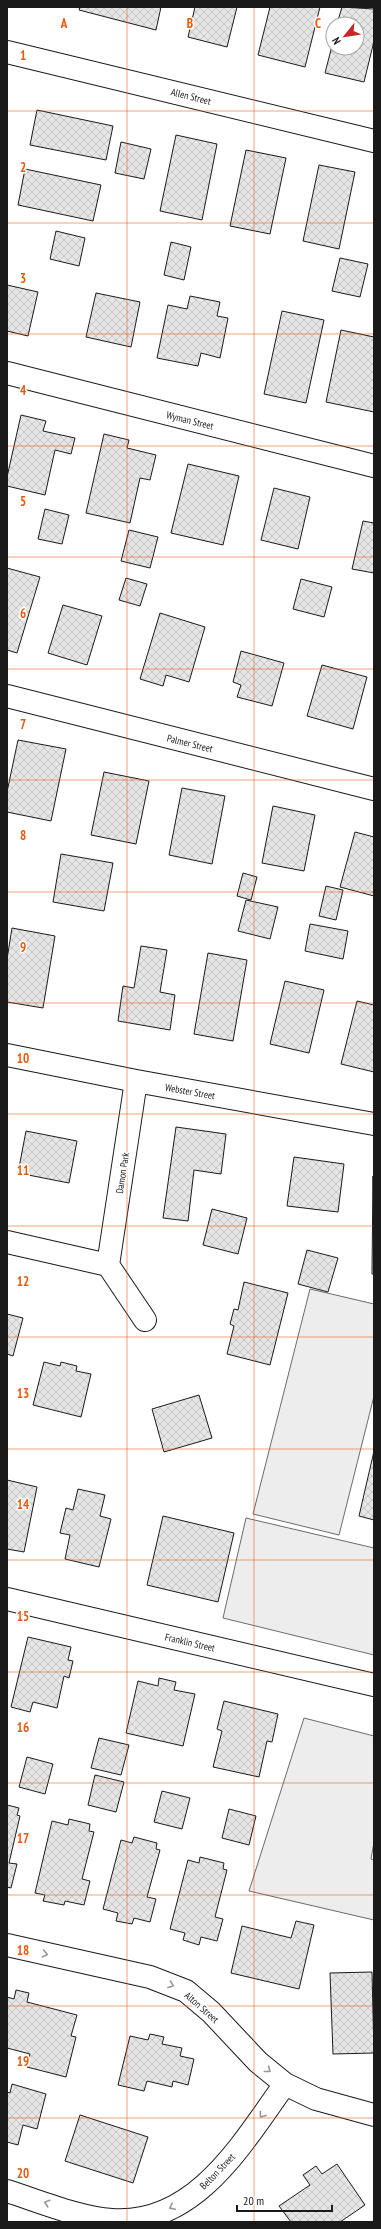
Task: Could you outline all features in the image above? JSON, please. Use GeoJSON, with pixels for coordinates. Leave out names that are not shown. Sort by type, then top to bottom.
{"type":"FeatureCollection","features":[{"type":"Feature","properties":{"kind":"street","name":"Allen Street"},"geometry":{"type":"LineString","coordinates":[[7,52],[374,141]]}},
{"type":"Feature","properties":{"kind":"street","name":"Wyman Street"},"geometry":{"type":"LineString","coordinates":[[7,373],[374,466]]}},
{"type":"Feature","properties":{"kind":"street","name":"Palmer Street"},"geometry":{"type":"LineString","coordinates":[[7,696],[374,789]]}},
{"type":"Feature","properties":{"kind":"street","name":"Webster Street"},"geometry":{"type":"LineString","coordinates":[[7,1055],[136,1081],[374,1124]]}},
{"type":"Feature","properties":{"kind":"street","name":"Damon Park"},"geometry":{"type":"LineString","coordinates":[[108,1265],[136,1081]]}},
{"type":"Feature","properties":{"kind":"street"},"geometry":{"type":"LineString","coordinates":[[7,1242],[108,1265],[145,1320]]}},
{"type":"Feature","properties":{"kind":"street","name":"Franklin Street"},"geometry":{"type":"LineString","coordinates":[[7,1599],[374,1685]]}},
{"type":"Feature","properties":{"kind":"street","name":"Alton Street"},"geometry":{"type":"LineString","coordinates":[[7,1945],[150,1977],[186,1991],[211,2012],[258,2062],[285,2084],[316,2099],[374,2115]]}},
{"type":"Feature","properties":{"kind":"street","name":"Belton Street"},"geometry":{"type":"LineString","coordinates":[[7,2191],[77,2213],[112,2220],[144,2218],[174,2208],[204,2186],[236,2151],[285,2084]]}},
{"type":"Feature","properties":{"kind":"shaded area"},"geometry":{"type":"Polygon","coordinates":[[[310,1289],[374,1304],[374,1396],[339,1535],[253,1514],[310,1289]]]}},
{"type":"Feature","properties":{"kind":"shaded area"},"geometry":{"type":"Polygon","coordinates":[[[246,1518],[374,1548],[374,1655],[223,1618],[246,1518]]]}},
{"type":"Feature","properties":{"kind":"shaded area"},"geometry":{"type":"Polygon","coordinates":[[[304,1718],[374,1736],[374,1842],[371,1859],[374,1860],[374,1920],[249,1891],[304,1718]]]}},
{"type":"Feature","properties":{"kind":"building"},"geometry":{"type":"Polygon","coordinates":[[[80,7],[161,7],[156,30],[79,10],[80,7]]]}},
{"type":"Feature","properties":{"kind":"building"},"geometry":{"type":"Polygon","coordinates":[[[195,7],[237,7],[227,47],[188,37],[195,7]]]}},
{"type":"Feature","properties":{"kind":"building"},"geometry":{"type":"Polygon","coordinates":[[[270,7],[320,7],[305,67],[258,55],[270,7]]]}},
{"type":"Feature","properties":{"kind":"building"},"geometry":{"type":"Polygon","coordinates":[[[342,7],[374,9],[374,41],[364,82],[325,73],[329,56],[365,56],[365,16],[339,16],[342,7]]]}},
{"type":"Feature","properties":{"kind":"building"},"geometry":{"type":"Polygon","coordinates":[[[37,110],[113,126],[106,160],[30,145],[37,110]]]}},
{"type":"Feature","properties":{"kind":"building"},"geometry":{"type":"Polygon","coordinates":[[[176,135],[217,144],[202,220],[160,211],[176,135]]]}},
{"type":"Feature","properties":{"kind":"building"},"geometry":{"type":"Polygon","coordinates":[[[121,142],[151,149],[144,179],[115,173],[121,142]]]}},
{"type":"Feature","properties":{"kind":"building"},"geometry":{"type":"Polygon","coordinates":[[[246,150],[286,158],[270,234],[230,226],[246,150]]]}},
{"type":"Feature","properties":{"kind":"building"},"geometry":{"type":"Polygon","coordinates":[[[319,165],[355,172],[339,249],[303,241],[319,165]]]}},
{"type":"Feature","properties":{"kind":"building"},"geometry":{"type":"Polygon","coordinates":[[[25,169],[101,185],[93,221],[18,205],[25,169]]]}},
{"type":"Feature","properties":{"kind":"building"},"geometry":{"type":"Polygon","coordinates":[[[56,231],[85,238],[79,266],[50,259],[56,231]]]}},
{"type":"Feature","properties":{"kind":"building"},"geometry":{"type":"Polygon","coordinates":[[[171,242],[191,247],[184,280],[164,275],[171,242]]]}},
{"type":"Feature","properties":{"kind":"building"},"geometry":{"type":"Polygon","coordinates":[[[340,258],[368,264],[360,297],[332,291],[340,258]]]}},
{"type":"Feature","properties":{"kind":"building"},"geometry":{"type":"Polygon","coordinates":[[[7,285],[38,292],[28,336],[7,331],[7,285]]]}},
{"type":"Feature","properties":{"kind":"building"},"geometry":{"type":"Polygon","coordinates":[[[96,293],[140,302],[131,347],[86,337],[96,293]]]}},
{"type":"Feature","properties":{"kind":"building"},"geometry":{"type":"Polygon","coordinates":[[[190,296],[220,302],[217,316],[228,318],[220,358],[201,353],[198,366],[157,358],[168,305],[187,309],[190,296]]]}},
{"type":"Feature","properties":{"kind":"building"},"geometry":{"type":"Polygon","coordinates":[[[282,311],[324,320],[306,403],[264,394],[282,311]]]}},
{"type":"Feature","properties":{"kind":"building"},"geometry":{"type":"Polygon","coordinates":[[[341,330],[374,337],[374,412],[326,402],[341,330]]]}},
{"type":"Feature","properties":{"kind":"building"},"geometry":{"type":"Polygon","coordinates":[[[21,415],[46,421],[43,431],[75,438],[71,454],[55,450],[45,495],[7,486],[7,477],[21,415]]]}},
{"type":"Feature","properties":{"kind":"building"},"geometry":{"type":"Polygon","coordinates":[[[104,434],[129,440],[127,448],[156,455],[150,480],[140,478],[130,523],[86,513],[104,434]]]}},
{"type":"Feature","properties":{"kind":"building"},"geometry":{"type":"Polygon","coordinates":[[[188,464],[239,476],[223,545],[171,533],[188,464]]]}},
{"type":"Feature","properties":{"kind":"building"},"geometry":{"type":"Polygon","coordinates":[[[274,488],[310,497],[298,549],[261,540],[274,488]]]}},
{"type":"Feature","properties":{"kind":"building"},"geometry":{"type":"Polygon","coordinates":[[[45,509],[69,515],[62,544],[38,539],[45,509]]]}},
{"type":"Feature","properties":{"kind":"building"},"geometry":{"type":"Polygon","coordinates":[[[363,521],[374,523],[374,573],[352,569],[363,521]]]}},
{"type":"Feature","properties":{"kind":"building"},"geometry":{"type":"Polygon","coordinates":[[[129,530],[158,537],[150,568],[121,561],[129,530]]]}},
{"type":"Feature","properties":{"kind":"building"},"geometry":{"type":"Polygon","coordinates":[[[7,568],[40,577],[17,653],[7,650],[7,568]]]}},
{"type":"Feature","properties":{"kind":"building"},"geometry":{"type":"Polygon","coordinates":[[[126,578],[147,584],[140,606],[119,600],[126,578]]]}},
{"type":"Feature","properties":{"kind":"building"},"geometry":{"type":"Polygon","coordinates":[[[301,579],[332,587],[324,617],[293,609],[301,579]]]}},
{"type":"Feature","properties":{"kind":"building"},"geometry":{"type":"Polygon","coordinates":[[[63,605],[102,616],[87,665],[48,653],[63,605]]]}},
{"type":"Feature","properties":{"kind":"building"},"geometry":{"type":"Polygon","coordinates":[[[160,613],[205,627],[189,682],[166,675],[163,686],[140,679],[160,613]]]}},
{"type":"Feature","properties":{"kind":"building"},"geometry":{"type":"Polygon","coordinates":[[[241,651],[284,663],[272,706],[237,697],[241,685],[233,682],[241,651]]]}},
{"type":"Feature","properties":{"kind":"building"},"geometry":{"type":"Polygon","coordinates":[[[322,665],[367,677],[353,729],[307,716],[322,665]]]}},
{"type":"Feature","properties":{"kind":"building"},"geometry":{"type":"Polygon","coordinates":[[[18,740],[66,749],[51,821],[7,812],[7,792],[18,740]]]}},
{"type":"Feature","properties":{"kind":"building"},"geometry":{"type":"Polygon","coordinates":[[[104,772],[149,781],[136,844],[91,835],[104,772]]]}},
{"type":"Feature","properties":{"kind":"building"},"geometry":{"type":"Polygon","coordinates":[[[182,788],[225,796],[212,864],[169,855],[182,788]]]}},
{"type":"Feature","properties":{"kind":"building"},"geometry":{"type":"Polygon","coordinates":[[[273,806],[315,815],[304,871],[262,863],[273,806]]]}},
{"type":"Feature","properties":{"kind":"building"},"geometry":{"type":"Polygon","coordinates":[[[355,832],[374,837],[374,896],[340,887],[355,832]]]}},
{"type":"Feature","properties":{"kind":"building"},"geometry":{"type":"Polygon","coordinates":[[[61,854],[113,863],[104,911],[53,902],[61,854]]]}},
{"type":"Feature","properties":{"kind":"building"},"geometry":{"type":"Polygon","coordinates":[[[243,873],[257,877],[251,900],[237,896],[243,873]]]}},
{"type":"Feature","properties":{"kind":"building"},"geometry":{"type":"Polygon","coordinates":[[[326,886],[343,890],[336,920],[319,916],[326,886]]]}},
{"type":"Feature","properties":{"kind":"building"},"geometry":{"type":"Polygon","coordinates":[[[246,900],[278,907],[270,939],[238,931],[246,900]]]}},
{"type":"Feature","properties":{"kind":"building"},"geometry":{"type":"Polygon","coordinates":[[[310,924],[348,931],[343,959],[305,951],[310,924]]]}},
{"type":"Feature","properties":{"kind":"building"},"geometry":{"type":"Polygon","coordinates":[[[12,928],[55,936],[43,1008],[7,1002],[7,959],[12,928]]]}},
{"type":"Feature","properties":{"kind":"building"},"geometry":{"type":"Polygon","coordinates":[[[141,946],[167,950],[160,992],[175,995],[170,1030],[118,1021],[123,986],[134,988],[141,946]]]}},
{"type":"Feature","properties":{"kind":"building"},"geometry":{"type":"Polygon","coordinates":[[[208,953],[247,960],[233,1041],[194,1034],[208,953]]]}},
{"type":"Feature","properties":{"kind":"building"},"geometry":{"type":"Polygon","coordinates":[[[285,981],[324,990],[309,1053],[270,1044],[285,981]]]}},
{"type":"Feature","properties":{"kind":"building"},"geometry":{"type":"Polygon","coordinates":[[[357,1001],[374,1005],[374,1072],[341,1064],[357,1001]]]}},
{"type":"Feature","properties":{"kind":"building"},"geometry":{"type":"Polygon","coordinates":[[[176,1127],[226,1134],[221,1174],[194,1170],[188,1221],[163,1218],[176,1127]]]}},
{"type":"Feature","properties":{"kind":"building"},"geometry":{"type":"Polygon","coordinates":[[[26,1131],[77,1141],[69,1183],[18,1173],[26,1131]]]}},
{"type":"Feature","properties":{"kind":"building"},"geometry":{"type":"Polygon","coordinates":[[[294,1157],[344,1164],[338,1212],[287,1206],[294,1157]]]}},
{"type":"Feature","properties":{"kind":"building"},"geometry":{"type":"Polygon","coordinates":[[[373,1176],[374,1274],[372,1274],[373,1176]]]}},
{"type":"Feature","properties":{"kind":"building"},"geometry":{"type":"Polygon","coordinates":[[[212,1209],[247,1218],[238,1254],[203,1245],[212,1209]]]}},
{"type":"Feature","properties":{"kind":"building"},"geometry":{"type":"Polygon","coordinates":[[[307,1250],[338,1258],[328,1292],[298,1284],[307,1250]]]}},
{"type":"Feature","properties":{"kind":"building"},"geometry":{"type":"Polygon","coordinates":[[[244,1282],[288,1293],[270,1365],[227,1354],[234,1326],[230,1324],[234,1309],[238,1310],[244,1282]]]}},
{"type":"Feature","properties":{"kind":"building"},"geometry":{"type":"Polygon","coordinates":[[[7,1314],[23,1318],[13,1356],[7,1354],[7,1314]]]}},
{"type":"Feature","properties":{"kind":"building"},"geometry":{"type":"Polygon","coordinates":[[[44,1362],[60,1366],[61,1362],[77,1366],[76,1371],[91,1374],[81,1417],[33,1405],[44,1362]]]}},
{"type":"Feature","properties":{"kind":"building"},"geometry":{"type":"Polygon","coordinates":[[[199,1395],[212,1438],[164,1452],[152,1409],[199,1395]]]}},
{"type":"Feature","properties":{"kind":"building"},"geometry":{"type":"Polygon","coordinates":[[[374,1451],[374,1520],[359,1516],[374,1451]]]}},
{"type":"Feature","properties":{"kind":"building"},"geometry":{"type":"Polygon","coordinates":[[[7,1480],[37,1487],[24,1552],[7,1549],[7,1480]]]}},
{"type":"Feature","properties":{"kind":"building"},"geometry":{"type":"Polygon","coordinates":[[[78,1489],[105,1495],[100,1516],[111,1519],[99,1567],[65,1559],[70,1535],[60,1533],[66,1508],[73,1510],[78,1489]]]}},
{"type":"Feature","properties":{"kind":"building"},"geometry":{"type":"Polygon","coordinates":[[[163,1516],[234,1533],[218,1602],[147,1585],[163,1516]]]}},
{"type":"Feature","properties":{"kind":"building"},"geometry":{"type":"Polygon","coordinates":[[[28,1637],[71,1647],[68,1660],[73,1661],[69,1678],[64,1676],[57,1708],[33,1702],[30,1712],[11,1707],[28,1637]]]}},
{"type":"Feature","properties":{"kind":"building"},"geometry":{"type":"Polygon","coordinates":[[[159,1678],[176,1682],[174,1690],[195,1694],[183,1746],[126,1733],[138,1681],[158,1686],[159,1678]]]}},
{"type":"Feature","properties":{"kind":"building"},"geometry":{"type":"Polygon","coordinates":[[[224,1701],[278,1714],[272,1742],[267,1741],[259,1777],[213,1767],[222,1731],[217,1729],[224,1701]]]}},
{"type":"Feature","properties":{"kind":"building"},"geometry":{"type":"Polygon","coordinates":[[[99,1738],[129,1745],[121,1775],[91,1768],[99,1738]]]}},
{"type":"Feature","properties":{"kind":"building"},"geometry":{"type":"Polygon","coordinates":[[[27,1757],[53,1764],[45,1794],[19,1787],[27,1757]]]}},
{"type":"Feature","properties":{"kind":"building"},"geometry":{"type":"Polygon","coordinates":[[[95,1775],[124,1782],[116,1812],[88,1805],[95,1775]]]}},
{"type":"Feature","properties":{"kind":"building"},"geometry":{"type":"Polygon","coordinates":[[[162,1791],[190,1798],[182,1829],[154,1822],[162,1791]]]}},
{"type":"Feature","properties":{"kind":"building"},"geometry":{"type":"Polygon","coordinates":[[[7,1805],[19,1808],[17,1815],[20,1816],[9,1863],[17,1864],[11,1888],[7,1887],[7,1805]]]}},
{"type":"Feature","properties":{"kind":"building"},"geometry":{"type":"Polygon","coordinates":[[[229,1809],[256,1816],[249,1845],[222,1838],[229,1809]]]}},
{"type":"Feature","properties":{"kind":"building"},"geometry":{"type":"Polygon","coordinates":[[[69,1819],[90,1824],[89,1831],[94,1832],[82,1879],[90,1881],[84,1905],[65,1901],[64,1905],[43,1901],[45,1895],[35,1893],[52,1821],[68,1825],[69,1819]]]}},
{"type":"Feature","properties":{"kind":"building"},"geometry":{"type":"Polygon","coordinates":[[[134,1837],[157,1843],[156,1849],[160,1850],[147,1897],[156,1899],[150,1922],[134,1918],[132,1924],[116,1921],[118,1913],[103,1909],[121,1840],[132,1843],[134,1837]]]}},
{"type":"Feature","properties":{"kind":"building"},"geometry":{"type":"Polygon","coordinates":[[[200,1857],[224,1863],[223,1869],[227,1870],[215,1917],[223,1919],[217,1941],[201,1937],[199,1945],[183,1940],[185,1933],[170,1929],[188,1860],[199,1863],[200,1857]]]}},
{"type":"Feature","properties":{"kind":"building"},"geometry":{"type":"Polygon","coordinates":[[[296,1921],[314,1925],[299,1989],[231,1973],[242,1926],[291,1938],[296,1921]]]}},
{"type":"Feature","properties":{"kind":"building"},"geometry":{"type":"Polygon","coordinates":[[[372,1972],[374,2053],[333,2054],[330,1973],[372,1972]]]}},
{"type":"Feature","properties":{"kind":"building"},"geometry":{"type":"Polygon","coordinates":[[[16,1990],[29,1993],[27,2002],[77,2015],[71,2036],[76,2037],[66,2077],[27,2067],[30,2054],[7,2048],[7,1997],[14,1999],[16,1990]]]}},
{"type":"Feature","properties":{"kind":"building"},"geometry":{"type":"Polygon","coordinates":[[[150,2034],[164,2037],[162,2044],[182,2048],[180,2056],[194,2059],[188,2085],[173,2081],[172,2087],[147,2081],[144,2091],[118,2085],[130,2036],[148,2040],[150,2034]]]}},
{"type":"Feature","properties":{"kind":"building"},"geometry":{"type":"Polygon","coordinates":[[[12,2084],[46,2094],[37,2129],[23,2125],[18,2145],[7,2142],[7,2092],[10,2093],[12,2084]]]}},
{"type":"Feature","properties":{"kind":"building"},"geometry":{"type":"Polygon","coordinates":[[[80,2115],[148,2137],[133,2183],[65,2161],[80,2115]]]}},
{"type":"Feature","properties":{"kind":"building"},"geometry":{"type":"Polygon","coordinates":[[[337,2164],[365,2205],[340,2222],[291,2222],[279,2206],[310,2185],[303,2175],[316,2166],[322,2174],[337,2164]]]}}]}
